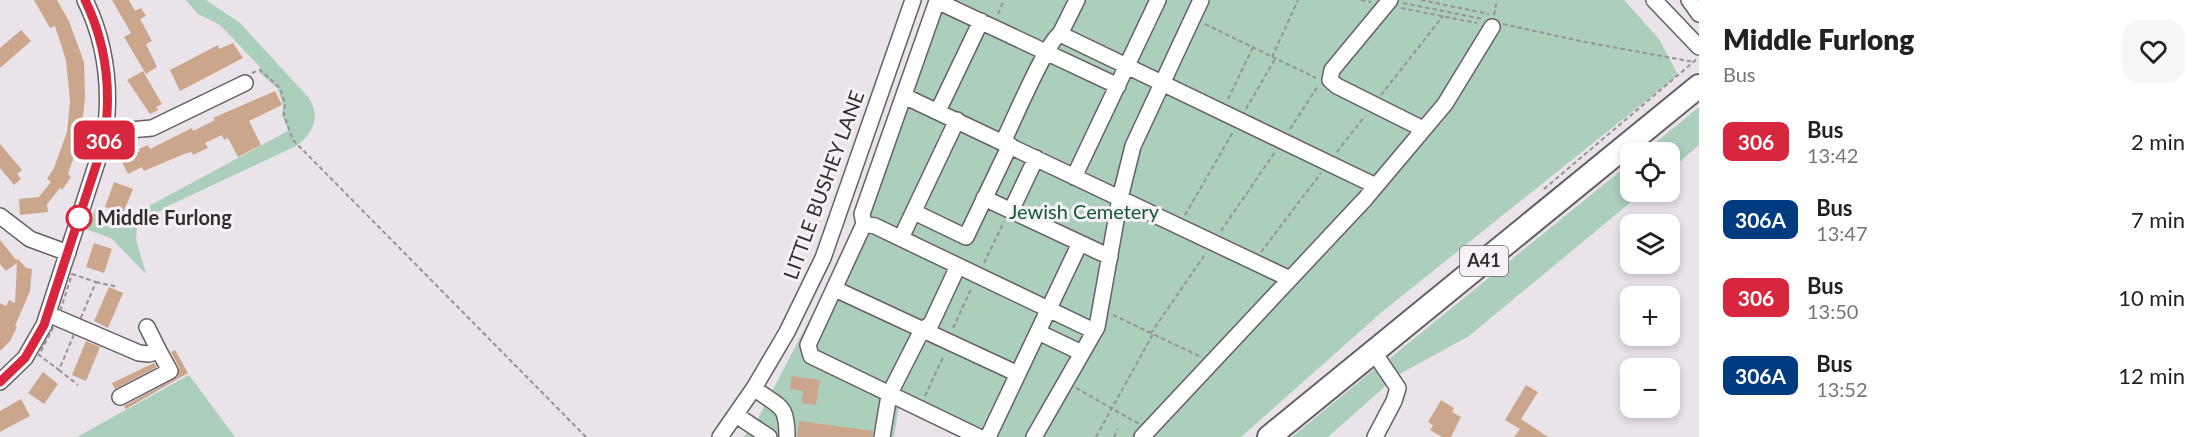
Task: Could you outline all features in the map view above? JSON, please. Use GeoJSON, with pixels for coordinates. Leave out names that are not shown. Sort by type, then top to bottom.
{"type":"FeatureCollection","features":[{"type":"Feature","properties":{"kind":"highway","name":"A41"},"geometry":{"type":"LineString","coordinates":[[1276,435],[1373,351],[1699,86]]}},
{"type":"Feature","properties":{"kind":"street"},"geometry":{"type":"LineString","coordinates":[[0,382],[25,358],[37,340],[48,314],[106,128],[109,95],[105,56],[100,36],[85,0]]}},
{"type":"Feature","properties":{"kind":"street","name":"LITTLE BUSHEY LANE"},"geometry":{"type":"LineString","coordinates":[[720,437],[754,388],[787,332],[823,258],[913,0]]}},
{"type":"Feature","properties":{"kind":"street"},"geometry":{"type":"LineString","coordinates":[[914,212],[966,237],[1047,51],[1056,36],[1060,34],[1077,0]]}},
{"type":"Feature","properties":{"kind":"street"},"geometry":{"type":"LineString","coordinates":[[1074,177],[1158,0]]}},
{"type":"Feature","properties":{"kind":"street"},"geometry":{"type":"LineString","coordinates":[[1034,437],[1094,331],[1120,198],[1133,147],[1201,0]]}},
{"type":"Feature","properties":{"kind":"street"},"geometry":{"type":"LineString","coordinates":[[1654,0],[1699,47]]}},
{"type":"Feature","properties":{"kind":"street"},"geometry":{"type":"LineString","coordinates":[[1689,0],[1699,14]]}},
{"type":"Feature","properties":{"kind":"street"},"geometry":{"type":"LineString","coordinates":[[979,437],[889,395],[808,352],[808,345],[864,224],[862,214],[937,1],[1118,86]]}},
{"type":"Feature","properties":{"kind":"street"},"geometry":{"type":"LineString","coordinates":[[1388,2],[1332,70],[1330,80],[1337,86],[1423,129]]}},
{"type":"Feature","properties":{"kind":"street"},"geometry":{"type":"LineString","coordinates":[[938,111],[987,23]]}},
{"type":"Feature","properties":{"kind":"street"},"geometry":{"type":"LineString","coordinates":[[1145,433],[1376,186],[1445,104],[1494,23]]}},
{"type":"Feature","properties":{"kind":"street"},"geometry":{"type":"LineString","coordinates":[[1060,34],[1376,186]]}},
{"type":"Feature","properties":{"kind":"street"},"geometry":{"type":"LineString","coordinates":[[106,128],[130,130],[152,128],[245,83]]}},
{"type":"Feature","properties":{"kind":"street"},"geometry":{"type":"LineString","coordinates":[[904,96],[1290,279]]}},
{"type":"Feature","properties":{"kind":"street"},"geometry":{"type":"LineString","coordinates":[[901,238],[957,120]]}},
{"type":"Feature","properties":{"kind":"street"},"geometry":{"type":"LineString","coordinates":[[1011,211],[1036,158]]}},
{"type":"Feature","properties":{"kind":"street"},"geometry":{"type":"LineString","coordinates":[[984,198],[1110,257]]}},
{"type":"Feature","properties":{"kind":"street"},"geometry":{"type":"LineString","coordinates":[[0,216],[30,239],[68,253]]}},
{"type":"Feature","properties":{"kind":"street"},"geometry":{"type":"LineString","coordinates":[[864,224],[875,226],[901,238],[1094,331]]}},
{"type":"Feature","properties":{"kind":"street"},"geometry":{"type":"LineString","coordinates":[[988,437],[1080,243]]}},
{"type":"Feature","properties":{"kind":"street"},"geometry":{"type":"LineString","coordinates":[[882,437],[889,395],[922,330],[931,324],[958,266]]}},
{"type":"Feature","properties":{"kind":"street"},"geometry":{"type":"LineString","coordinates":[[835,289],[1018,374]]}},
{"type":"Feature","properties":{"kind":"street"},"geometry":{"type":"LineString","coordinates":[[48,314],[140,353],[149,354],[159,351]]}},
{"type":"Feature","properties":{"kind":"street"},"geometry":{"type":"LineString","coordinates":[[120,397],[170,371],[147,327]]}},
{"type":"Feature","properties":{"kind":"street"},"geometry":{"type":"LineString","coordinates":[[1038,332],[1082,353]]}},
{"type":"Feature","properties":{"kind":"street"},"geometry":{"type":"LineString","coordinates":[[1373,351],[1398,388],[1394,401],[1375,437]]}},
{"type":"Feature","properties":{"kind":"street"},"geometry":{"type":"LineString","coordinates":[[754,388],[782,407],[787,417],[787,437]]}},
{"type":"Feature","properties":{"kind":"street"},"geometry":{"type":"LineString","coordinates":[[736,415],[769,437]]}},
{"type":"Feature","properties":{"kind":"path"},"geometry":{"type":"LineString","coordinates":[[987,23],[1004,0]]}},
{"type":"Feature","properties":{"kind":"path"},"geometry":{"type":"LineString","coordinates":[[1179,226],[1274,58],[1299,0]]}},
{"type":"Feature","properties":{"kind":"path"},"geometry":{"type":"LineString","coordinates":[[1421,0],[1495,15],[1497,0]]}},
{"type":"Feature","properties":{"kind":"path"},"geometry":{"type":"LineString","coordinates":[[1388,2],[1443,16],[1494,23]]}},
{"type":"Feature","properties":{"kind":"path"},"geometry":{"type":"LineString","coordinates":[[1388,2],[1694,62]]}},
{"type":"Feature","properties":{"kind":"path"},"geometry":{"type":"LineString","coordinates":[[1254,261],[1443,16]]}},
{"type":"Feature","properties":{"kind":"path"},"geometry":{"type":"LineString","coordinates":[[1096,437],[1152,333],[1283,141],[1321,81],[1192,18]]}},
{"type":"Feature","properties":{"kind":"path"},"geometry":{"type":"LineString","coordinates":[[1222,112],[1252,47]]}},
{"type":"Feature","properties":{"kind":"path"},"geometry":{"type":"LineString","coordinates":[[245,83],[247,76],[260,70],[280,88],[285,103],[284,115],[293,140],[586,437]]}},
{"type":"Feature","properties":{"kind":"path"},"geometry":{"type":"LineString","coordinates":[[96,282],[118,287]]}},
{"type":"Feature","properties":{"kind":"path"},"geometry":{"type":"LineString","coordinates":[[1100,309],[1212,363]]}},
{"type":"Feature","properties":{"kind":"path"},"geometry":{"type":"LineString","coordinates":[[919,409],[950,343]]}},
{"type":"Feature","properties":{"kind":"path"},"geometry":{"type":"LineString","coordinates":[[59,370],[78,385]]}},
{"type":"Feature","properties":{"kind":"path"},"geometry":{"type":"LineString","coordinates":[[1065,383],[1112,408],[1145,433]]}},
{"type":"Feature","properties":{"kind":"path"},"geometry":{"type":"LineString","coordinates":[[1114,437],[1118,429]]}},
{"type":"Feature","properties":{"kind":"green space"},"geometry":{"type":"Polygon","coordinates":[[[186,0],[206,0],[240,23],[309,98],[313,105],[315,118],[311,131],[296,146],[168,206],[137,228],[136,239],[146,274],[111,238],[88,230],[95,209],[125,219],[288,131],[282,115],[283,105],[278,89],[259,72],[260,67],[220,25],[198,14],[186,0]]]}},
{"type":"Feature","properties":{"kind":"green space","name":"Jewish Cemetery"},"geometry":{"type":"Polygon","coordinates":[[[935,0],[1624,0],[1659,39],[1678,75],[1383,311],[1241,437],[969,437],[899,406],[894,437],[743,437],[753,428],[850,242],[935,0]]]}},
{"type":"Feature","properties":{"kind":"green space"},"geometry":{"type":"Polygon","coordinates":[[[1699,107],[1699,145],[1680,161],[1680,142],[1656,142],[1699,107]]]}},
{"type":"Feature","properties":{"kind":"green space"},"geometry":{"type":"Polygon","coordinates":[[[1620,171],[1620,202],[1631,202],[1469,336],[1398,375],[1389,359],[1620,171]]]}},
{"type":"Feature","properties":{"kind":"green space"},"geometry":{"type":"Polygon","coordinates":[[[1377,367],[1389,383],[1328,437],[1292,437],[1377,367]]]}},
{"type":"Feature","properties":{"kind":"green space"},"geometry":{"type":"Polygon","coordinates":[[[189,375],[235,437],[77,437],[189,375]]]}},
{"type":"Feature","properties":{"kind":"building"},"geometry":{"type":"Polygon","coordinates":[[[34,0],[57,0],[69,21],[84,62],[85,97],[81,136],[68,174],[71,177],[62,190],[60,188],[47,204],[48,212],[20,215],[19,199],[39,197],[51,182],[47,179],[54,168],[67,132],[70,101],[66,60],[55,26],[50,28],[34,0]]]}},
{"type":"Feature","properties":{"kind":"building"},"geometry":{"type":"Polygon","coordinates":[[[112,0],[129,0],[135,11],[141,8],[146,16],[140,19],[152,41],[146,44],[157,67],[146,74],[124,37],[131,33],[112,0]]]}},
{"type":"Feature","properties":{"kind":"building"},"geometry":{"type":"Polygon","coordinates":[[[21,30],[31,41],[0,68],[0,48],[21,30]]]}},
{"type":"Feature","properties":{"kind":"building"},"geometry":{"type":"Polygon","coordinates":[[[233,43],[243,58],[180,91],[170,70],[218,45],[219,49],[233,43]]]}},
{"type":"Feature","properties":{"kind":"building"},"geometry":{"type":"Polygon","coordinates":[[[143,71],[162,104],[156,107],[158,110],[150,114],[127,80],[143,71]]]}},
{"type":"Feature","properties":{"kind":"building"},"geometry":{"type":"Polygon","coordinates":[[[275,91],[282,105],[249,121],[261,145],[238,157],[228,138],[224,140],[222,135],[205,143],[208,148],[193,155],[192,152],[184,154],[144,171],[142,167],[128,174],[121,160],[140,151],[139,149],[148,145],[150,149],[192,128],[193,131],[215,120],[213,118],[275,91]]]}},
{"type":"Feature","properties":{"kind":"building"},"geometry":{"type":"Polygon","coordinates":[[[0,144],[22,170],[17,174],[21,179],[14,185],[0,168],[0,144]]]}},
{"type":"Feature","properties":{"kind":"building"},"geometry":{"type":"Polygon","coordinates":[[[114,182],[133,189],[123,213],[105,207],[114,182]]]}},
{"type":"Feature","properties":{"kind":"building"},"geometry":{"type":"Polygon","coordinates":[[[0,240],[17,261],[17,258],[26,268],[32,269],[30,291],[15,326],[17,327],[10,341],[0,351],[0,303],[6,306],[9,300],[15,303],[17,263],[6,271],[0,264],[0,240]]]}},
{"type":"Feature","properties":{"kind":"building"},"geometry":{"type":"Polygon","coordinates":[[[94,243],[112,249],[104,273],[86,267],[94,243]]]}},
{"type":"Feature","properties":{"kind":"building"},"geometry":{"type":"Polygon","coordinates":[[[109,287],[123,293],[108,328],[94,321],[109,287]]]}},
{"type":"Feature","properties":{"kind":"building"},"geometry":{"type":"Polygon","coordinates":[[[86,341],[100,347],[86,381],[72,375],[86,341]]]}},
{"type":"Feature","properties":{"kind":"building"},"geometry":{"type":"Polygon","coordinates":[[[175,350],[188,373],[126,409],[124,406],[178,377],[179,367],[171,352],[175,350]]]}},
{"type":"Feature","properties":{"kind":"building"},"geometry":{"type":"Polygon","coordinates":[[[154,363],[157,367],[115,389],[112,383],[154,363]]]}},
{"type":"Feature","properties":{"kind":"building"},"geometry":{"type":"Polygon","coordinates":[[[43,372],[58,384],[44,404],[28,393],[43,372]]]}},
{"type":"Feature","properties":{"kind":"building"},"geometry":{"type":"Polygon","coordinates":[[[792,376],[820,380],[816,405],[802,403],[803,391],[790,389],[792,376]]]}},
{"type":"Feature","properties":{"kind":"building"},"geometry":{"type":"Polygon","coordinates":[[[1526,385],[1538,392],[1521,419],[1548,437],[1514,437],[1520,429],[1505,420],[1526,385]]]}},
{"type":"Feature","properties":{"kind":"building"},"geometry":{"type":"Polygon","coordinates":[[[21,399],[30,416],[0,432],[0,411],[21,399]]]}},
{"type":"Feature","properties":{"kind":"building"},"geometry":{"type":"Polygon","coordinates":[[[1441,400],[1454,408],[1452,412],[1461,417],[1451,437],[1442,437],[1430,430],[1433,425],[1428,422],[1441,400]]]}},
{"type":"Feature","properties":{"kind":"building"},"geometry":{"type":"Polygon","coordinates":[[[799,421],[873,431],[872,437],[797,437],[799,421]]]}},
{"type":"Feature","properties":{"kind":"bus line","name":"306"},"geometry":{"type":"LineString","coordinates":[[0,382],[25,358],[44,325],[104,141],[109,95],[108,76],[100,36],[85,0]]}},
{"type":"Feature","properties":{"kind":"place","name":"Middle Furlong"},"geometry":{"type":"Point","coordinates":[79,218]}}]}
